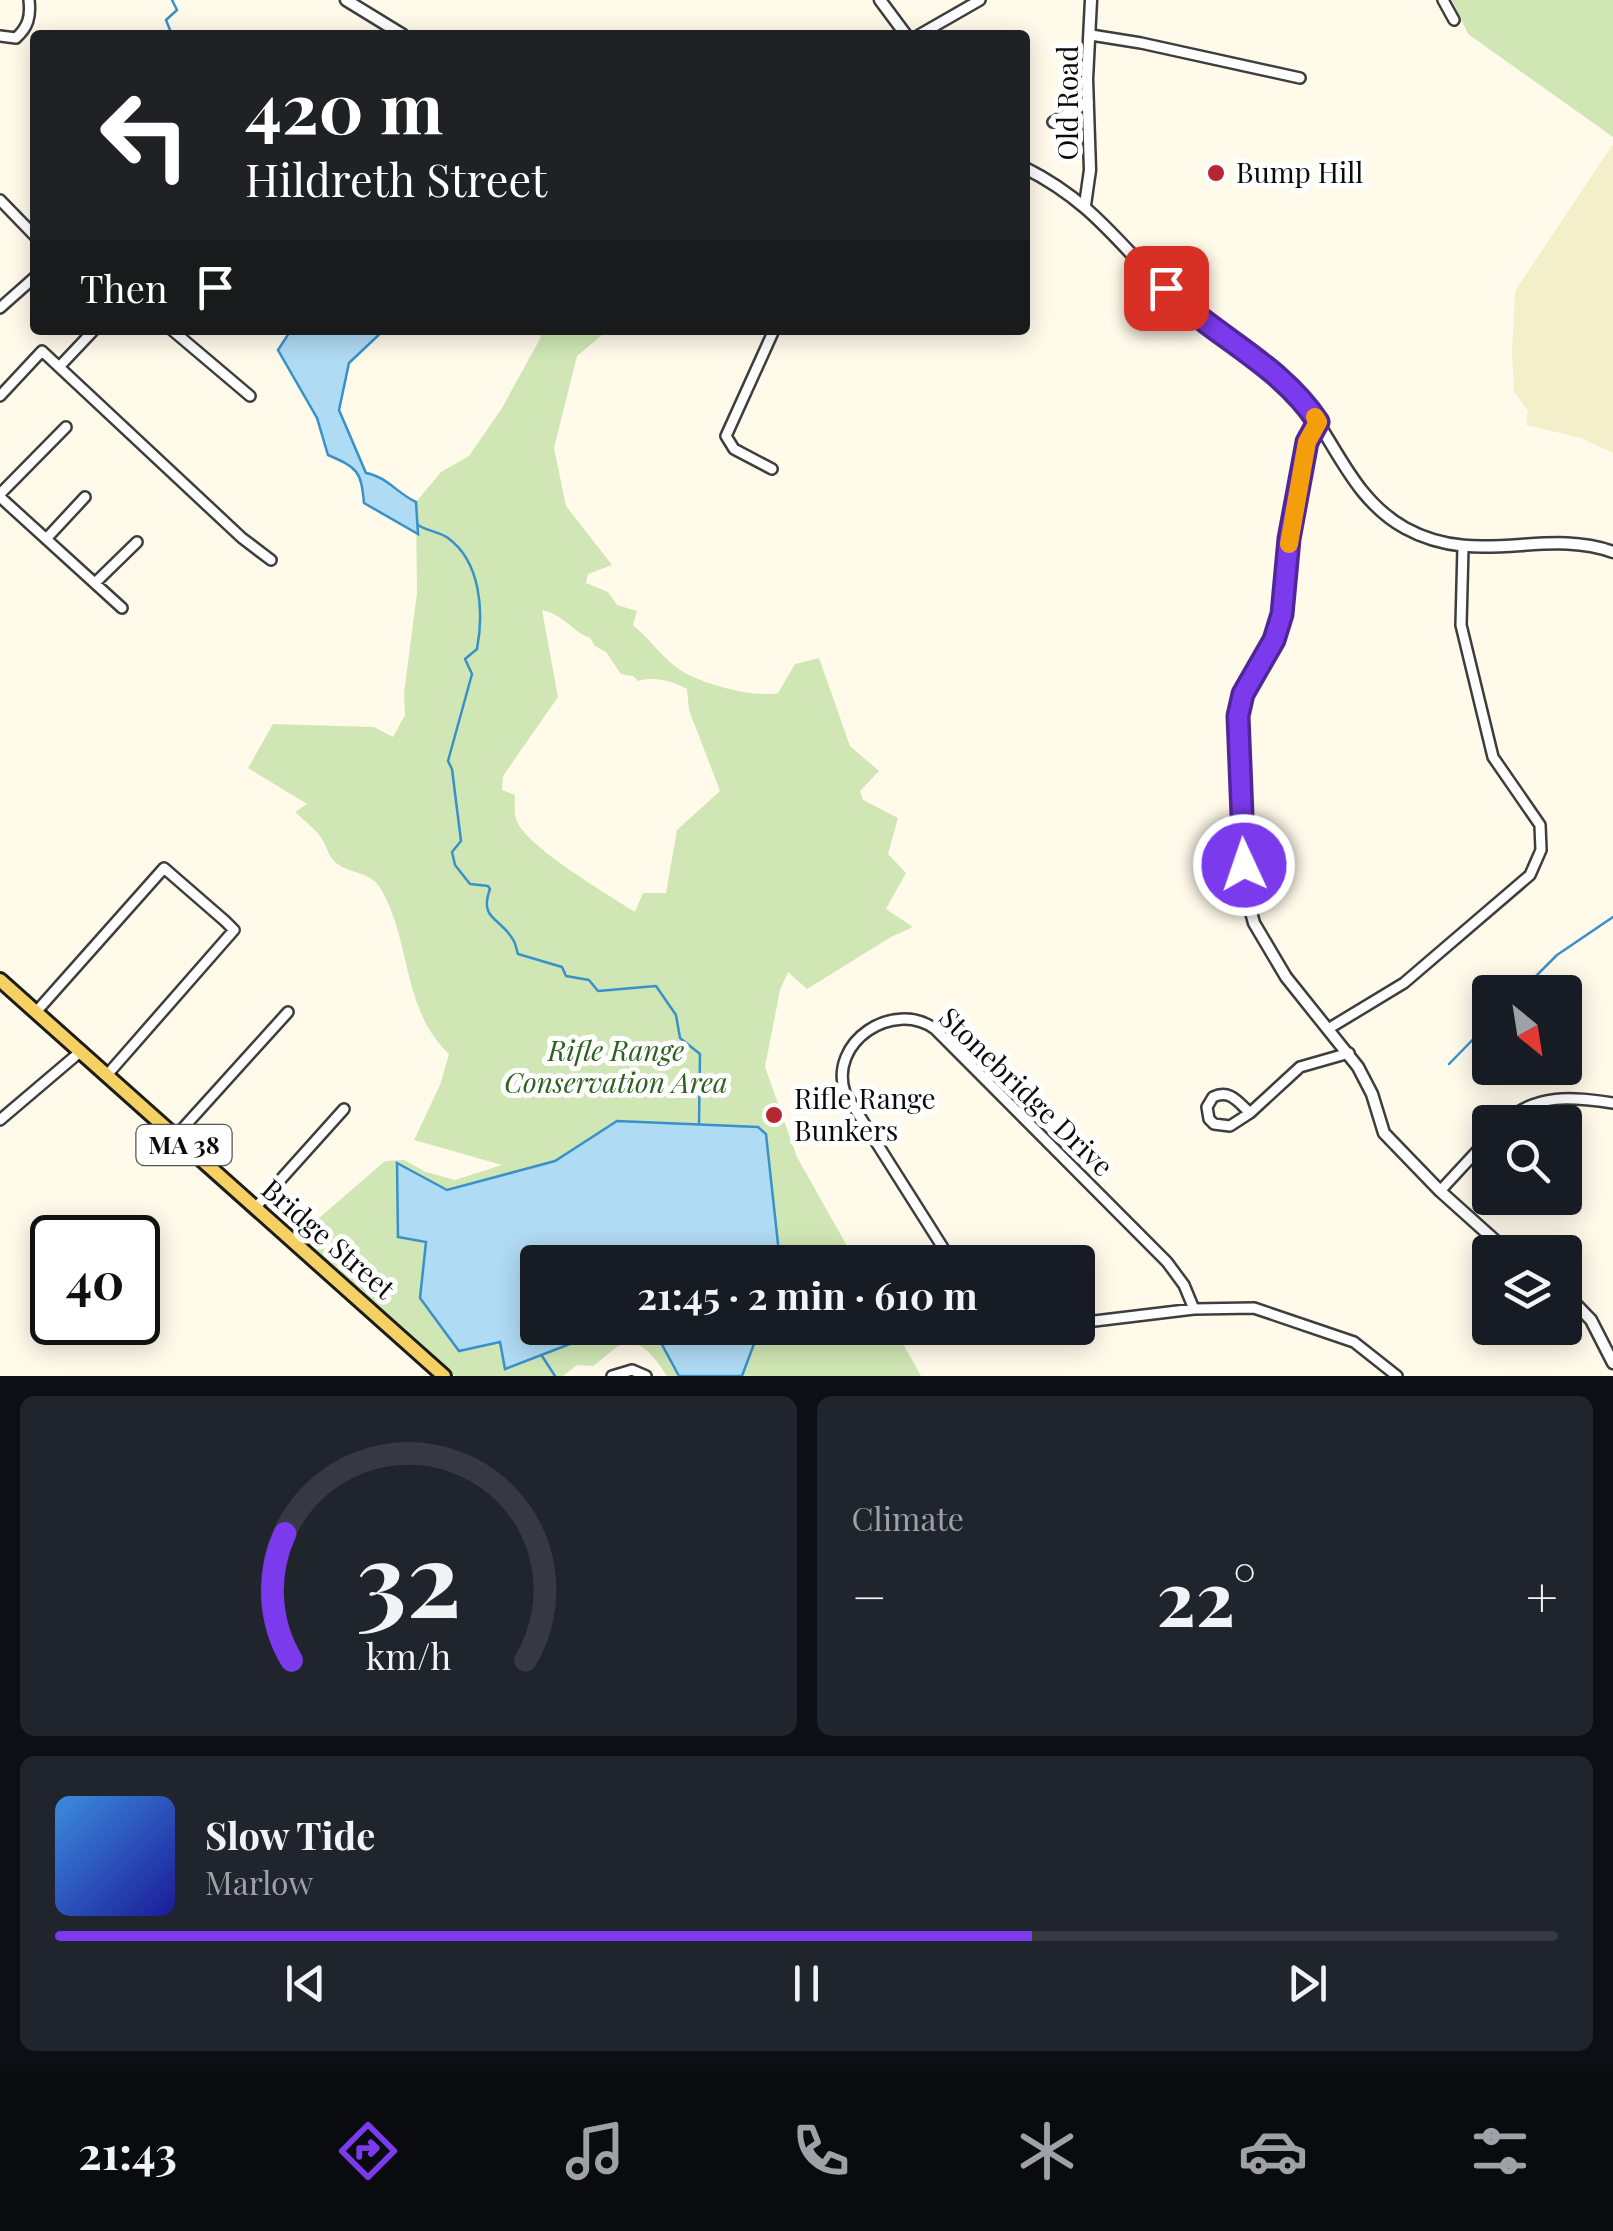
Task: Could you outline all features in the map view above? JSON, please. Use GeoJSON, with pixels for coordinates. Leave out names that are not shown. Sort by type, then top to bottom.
{"type":"FeatureCollection","features":[{"type":"Feature","properties":{"kind":"main road","name":"Bridge Street"},"geometry":{"type":"LineString","coordinates":[[0,980],[444,1376]]}},
{"type":"Feature","properties":{"kind":"street"},"geometry":{"type":"LineString","coordinates":[[0,36],[16,38],[25,29],[29,0]]}},
{"type":"Feature","properties":{"kind":"street"},"geometry":{"type":"LineString","coordinates":[[346,0],[396,30]]}},
{"type":"Feature","properties":{"kind":"street"},"geometry":{"type":"LineString","coordinates":[[880,0],[902,30]]}},
{"type":"Feature","properties":{"kind":"street"},"geometry":{"type":"LineString","coordinates":[[928,30],[980,0]]}},
{"type":"Feature","properties":{"kind":"street","name":"Old Road"},"geometry":{"type":"LineString","coordinates":[[1084,205],[1090,170],[1087,70],[1091,0]]}},
{"type":"Feature","properties":{"kind":"street"},"geometry":{"type":"LineString","coordinates":[[1444,0],[1454,20]]}},
{"type":"Feature","properties":{"kind":"street"},"geometry":{"type":"LineString","coordinates":[[1091,35],[1141,42],[1300,78]]}},
{"type":"Feature","properties":{"kind":"street"},"geometry":{"type":"LineString","coordinates":[[1054,122],[1088,102]]}},
{"type":"Feature","properties":{"kind":"street"},"geometry":{"type":"LineString","coordinates":[[1030,171],[1084,205],[1180,303],[1276,372],[1318,422],[1348,473],[1382,513],[1428,540],[1463,547],[1575,545],[1613,552]]}},
{"type":"Feature","properties":{"kind":"street"},"geometry":{"type":"LineString","coordinates":[[0,200],[30,231]]}},
{"type":"Feature","properties":{"kind":"street"},"geometry":{"type":"LineString","coordinates":[[0,308],[30,281]]}},
{"type":"Feature","properties":{"kind":"street"},"geometry":{"type":"LineString","coordinates":[[59,367],[89,335]]}},
{"type":"Feature","properties":{"kind":"street"},"geometry":{"type":"LineString","coordinates":[[178,335],[250,396]]}},
{"type":"Feature","properties":{"kind":"street"},"geometry":{"type":"LineString","coordinates":[[772,335],[726,436],[734,449],[772,469]]}},
{"type":"Feature","properties":{"kind":"street"},"geometry":{"type":"LineString","coordinates":[[0,396],[42,351],[242,538],[272,560]]}},
{"type":"Feature","properties":{"kind":"street"},"geometry":{"type":"LineString","coordinates":[[1318,422],[1307,442],[1289,539],[1282,614],[1274,640],[1243,694],[1237,738],[1246,890],[1254,923],[1286,978],[1348,1053],[1372,1094],[1384,1134],[1489,1235]]}},
{"type":"Feature","properties":{"kind":"street"},"geometry":{"type":"LineString","coordinates":[[66,427],[0,496],[122,608]]}},
{"type":"Feature","properties":{"kind":"street"},"geometry":{"type":"LineString","coordinates":[[46,539],[85,498]]}},
{"type":"Feature","properties":{"kind":"street"},"geometry":{"type":"LineString","coordinates":[[95,583],[136,542]]}},
{"type":"Feature","properties":{"kind":"street"},"geometry":{"type":"LineString","coordinates":[[1328,1028],[1388,994],[1434,959],[1519,886],[1538,862],[1540,825],[1494,757],[1462,625],[1463,547]]}},
{"type":"Feature","properties":{"kind":"street"},"geometry":{"type":"LineString","coordinates":[[36,1012],[164,868],[234,930],[106,1075]]}},
{"type":"Feature","properties":{"kind":"street"},"geometry":{"type":"LineString","coordinates":[[176,1137],[288,1012]]}},
{"type":"Feature","properties":{"kind":"street","name":"Stonebridge Drive"},"geometry":{"type":"LineString","coordinates":[[941,1245],[841,1080],[840,1069],[851,1047],[894,1019],[918,1019],[935,1029],[1167,1262],[1184,1285],[1194,1309]]}},
{"type":"Feature","properties":{"kind":"street"},"geometry":{"type":"LineString","coordinates":[[0,1120],[80,1052]]}},
{"type":"Feature","properties":{"kind":"street"},"geometry":{"type":"LineString","coordinates":[[1250,1113],[1225,1094],[1213,1097],[1207,1111],[1211,1122],[1221,1127],[1234,1124],[1250,1113],[1300,1067],[1348,1053]]}},
{"type":"Feature","properties":{"kind":"street"},"geometry":{"type":"LineString","coordinates":[[1530,1105],[1556,1098],[1613,1103]]}},
{"type":"Feature","properties":{"kind":"street"},"geometry":{"type":"LineString","coordinates":[[255,1208],[344,1108]]}},
{"type":"Feature","properties":{"kind":"street"},"geometry":{"type":"LineString","coordinates":[[1440,1191],[1472,1156]]}},
{"type":"Feature","properties":{"kind":"street"},"geometry":{"type":"LineString","coordinates":[[1095,1322],[1194,1309],[1254,1308],[1354,1342],[1397,1376]]}},
{"type":"Feature","properties":{"kind":"street"},"geometry":{"type":"LineString","coordinates":[[1582,1311],[1613,1362]]}},
{"type":"Feature","properties":{"kind":"street"},"geometry":{"type":"LineString","coordinates":[[612,1376],[632,1370],[646,1376]]}},
{"type":"Feature","properties":{"kind":"shaded area"},"geometry":{"type":"Polygon","coordinates":[[[1613,144],[1613,453],[1581,438],[1526,425],[1528,411],[1514,391],[1512,353],[1515,291],[1613,144]]]}},
{"type":"Feature","properties":{"kind":"green space"},"geometry":{"type":"Polygon","coordinates":[[[1452,0],[1613,0],[1613,137],[1468,34],[1452,0]]]}},
{"type":"Feature","properties":{"kind":"green space","name":"Rifle Range Conservation Area"},"geometry":{"type":"Polygon","coordinates":[[[540,335],[602,335],[577,356],[554,448],[566,506],[612,565],[588,574],[586,583],[608,592],[617,605],[637,611],[633,625],[678,668],[718,686],[757,694],[778,693],[795,664],[819,658],[850,746],[879,771],[860,791],[863,800],[898,818],[888,854],[906,873],[886,909],[913,927],[807,989],[788,972],[780,990],[765,1067],[797,1157],[846,1245],[520,1245],[520,1345],[620,1345],[593,1366],[577,1365],[563,1376],[455,1376],[303,1238],[304,1231],[385,1161],[404,1160],[426,1172],[455,1180],[502,1165],[414,1140],[440,1085],[449,1054],[422,1016],[390,907],[375,881],[333,860],[319,835],[295,812],[307,804],[248,768],[273,724],[374,727],[393,737],[405,715],[404,693],[417,593],[416,502],[441,472],[469,456],[502,408],[540,335]],[[542,610],[558,697],[503,776],[502,790],[515,795],[516,819],[534,843],[635,912],[643,893],[666,893],[677,830],[720,791],[689,710],[687,689],[663,680],[638,681],[621,674],[606,652],[542,610]]]}},
{"type":"Feature","properties":{"kind":"green space"},"geometry":{"type":"Polygon","coordinates":[[[638,1345],[904,1345],[921,1376],[667,1376],[638,1345]]]}},
{"type":"Feature","properties":{"kind":"water"},"geometry":{"type":"Polygon","coordinates":[[[288,335],[379,335],[349,363],[339,410],[366,473],[416,502],[418,534],[364,503],[356,472],[328,455],[317,418],[278,350],[288,335]]]}},
{"type":"Feature","properties":{"kind":"water"},"geometry":{"type":"Polygon","coordinates":[[[617,1121],[758,1127],[766,1134],[778,1245],[520,1245],[520,1345],[567,1345],[505,1369],[500,1342],[459,1351],[420,1298],[426,1242],[398,1237],[397,1163],[447,1190],[555,1161],[617,1121]]]}},
{"type":"Feature","properties":{"kind":"water"},"geometry":{"type":"Polygon","coordinates":[[[662,1345],[754,1345],[742,1376],[679,1376],[662,1345]]]}},
{"type":"Feature","properties":{"kind":"waterway"},"geometry":{"type":"LineString","coordinates":[[170,30],[166,20],[177,10],[172,0]]}},
{"type":"Feature","properties":{"kind":"waterway"},"geometry":{"type":"LineString","coordinates":[[418,525],[445,536],[459,548],[474,574],[480,604],[477,649],[465,659],[472,674],[448,761],[461,841],[452,852],[455,865],[470,884],[488,886],[489,912],[512,938],[518,954],[562,967],[566,976],[589,980],[598,991],[656,986],[676,1015],[680,1038],[700,1054],[699,1124]]}},
{"type":"Feature","properties":{"kind":"waterway"},"geometry":{"type":"LineString","coordinates":[[1537,975],[1557,955],[1613,917]]}},
{"type":"Feature","properties":{"kind":"waterway"},"geometry":{"type":"LineString","coordinates":[[1449,1064],[1472,1040]]}},
{"type":"Feature","properties":{"kind":"waterway"},"geometry":{"type":"LineString","coordinates":[[542,1356],[555,1376]]}},
{"type":"Feature","properties":{"kind":"slow traffic"},"geometry":{"type":"LineString","coordinates":[[1289,544],[1307,442],[1318,422],[1315,417]]}},
{"type":"Feature","properties":{"kind":"place","name":"Bump Hill"},"geometry":{"type":"Point","coordinates":[1216,173]}},
{"type":"Feature","properties":{"kind":"place","name":"Rifle Range Bunkers"},"geometry":{"type":"Point","coordinates":[774,1115]}},
{"type":"Feature","properties":{"kind":"route"},"geometry":{"type":"LineString","coordinates":[[1166,288],[1208,325],[1276,372],[1318,422],[1307,442],[1289,539],[1282,614],[1274,640],[1243,694],[1238,716],[1244,865]]}}]}
